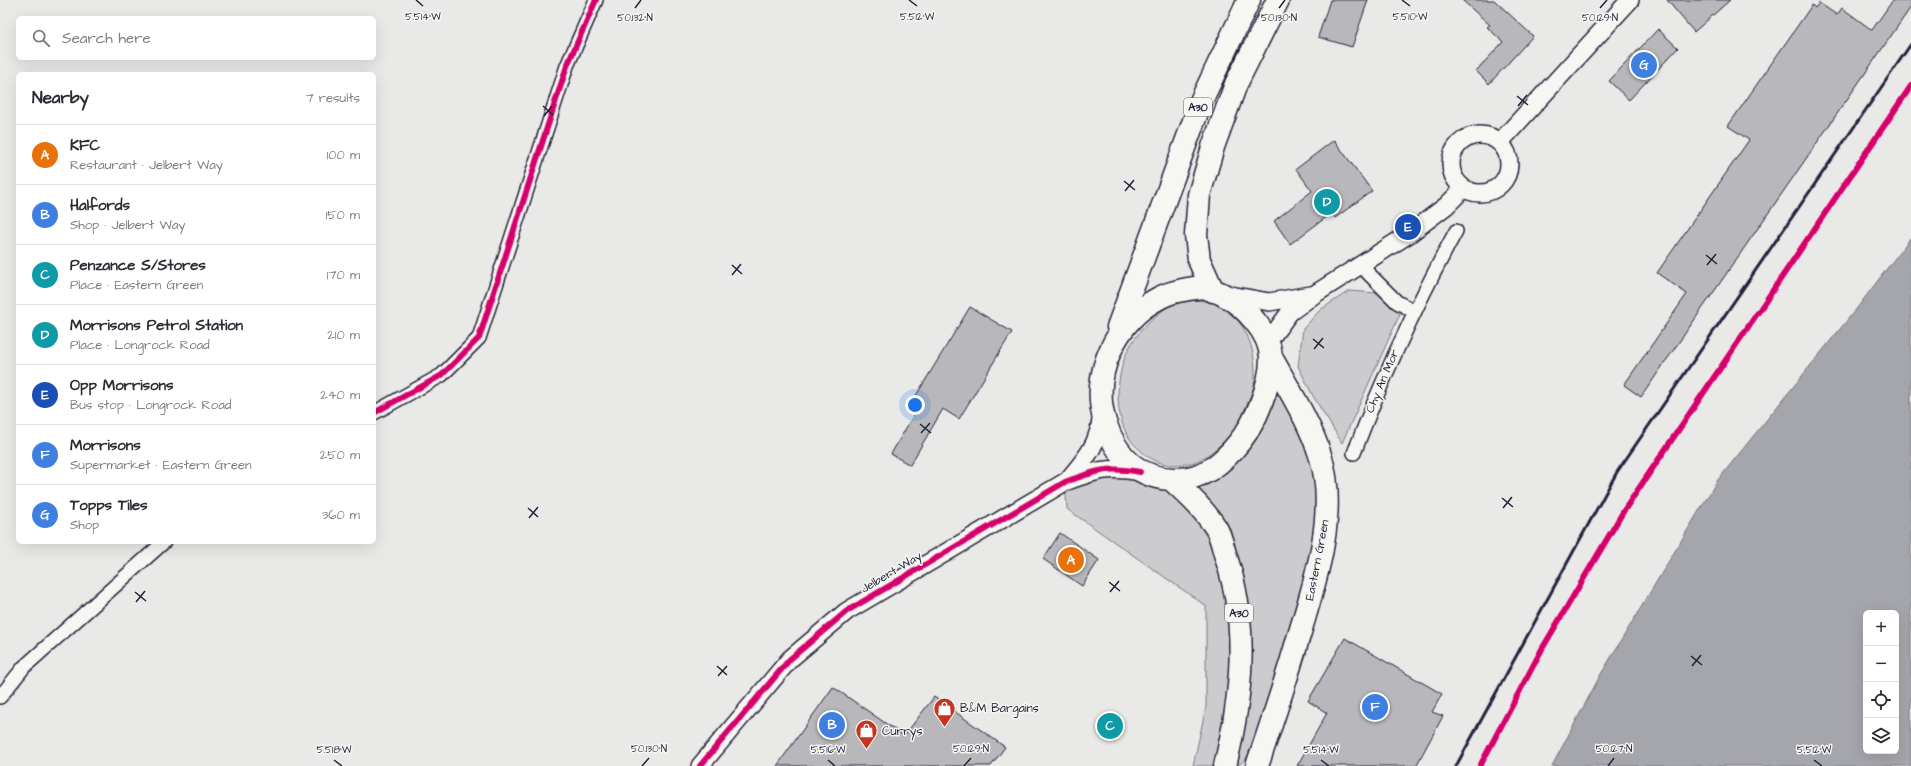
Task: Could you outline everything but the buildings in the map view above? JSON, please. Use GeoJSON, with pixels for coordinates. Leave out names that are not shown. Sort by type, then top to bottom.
{"type":"FeatureCollection","features":[{"type":"Feature","properties":{"kind":"highway","name":"A30"},"geometry":{"type":"LineString","coordinates":[[1111,347],[1202,99],[1249,0]]}},
{"type":"Feature","properties":{"kind":"highway","name":"A30"},"geometry":{"type":"LineString","coordinates":[[1218,292],[1199,260],[1196,235],[1199,195],[1213,147],[1236,84],[1278,0]]}},
{"type":"Feature","properties":{"kind":"highway"},"geometry":{"type":"LineString","coordinates":[[1218,292],[1202,287],[1182,290],[1158,298],[1136,314],[1111,347],[1102,376],[1102,413],[1109,433],[1120,452],[1140,472],[1154,478],[1190,479],[1211,470],[1234,449],[1255,420],[1267,389],[1269,350]]}},
{"type":"Feature","properties":{"kind":"highway","name":"Eastern Green"},"geometry":{"type":"LineString","coordinates":[[1218,292],[1243,308],[1257,324],[1306,420],[1321,458],[1326,491],[1326,527],[1313,592],[1280,699],[1257,766]]}},
{"type":"Feature","properties":{"kind":"highway","name":"A30"},"geometry":{"type":"LineString","coordinates":[[1170,479],[1197,504],[1217,529],[1230,569],[1240,615],[1241,673],[1231,741],[1225,766]]}},
{"type":"Feature","properties":{"kind":"street"},"geometry":{"type":"LineString","coordinates":[[376,412],[442,374],[479,338],[567,66],[596,0]]}},
{"type":"Feature","properties":{"kind":"street"},"geometry":{"type":"LineString","coordinates":[[1500,142],[1630,0]]}},
{"type":"Feature","properties":{"kind":"street"},"geometry":{"type":"LineString","coordinates":[[1484,135],[1500,142],[1505,149],[1509,162],[1507,175],[1502,183],[1491,191],[1484,192],[1477,192],[1464,188],[1457,181],[1453,172],[1452,162],[1454,152],[1460,144],[1471,137],[1484,135]]}},
{"type":"Feature","properties":{"kind":"street"},"geometry":{"type":"LineString","coordinates":[[1269,350],[1290,312],[1315,294],[1361,266],[1408,234],[1446,206],[1464,188]]}},
{"type":"Feature","properties":{"kind":"street","name":"Chy An Mor"},"geometry":{"type":"LineString","coordinates":[[1354,452],[1378,390],[1414,311],[1456,231]]}},
{"type":"Feature","properties":{"kind":"street"},"geometry":{"type":"LineString","coordinates":[[1361,266],[1397,302],[1414,311]]}},
{"type":"Feature","properties":{"kind":"street"},"geometry":{"type":"LineString","coordinates":[[1218,292],[1269,302],[1315,294]]}},
{"type":"Feature","properties":{"kind":"street","name":"Jelbert Way"},"geometry":{"type":"LineString","coordinates":[[1065,482],[1092,450],[1100,431],[1102,413]]}},
{"type":"Feature","properties":{"kind":"street","name":"Jelbert Way"},"geometry":{"type":"LineString","coordinates":[[700,766],[790,659],[847,612],[1065,482],[1098,470],[1119,468],[1140,472]]}},
{"type":"Feature","properties":{"kind":"street"},"geometry":{"type":"LineString","coordinates":[[0,697],[24,667],[162,544]]}},
{"type":"Feature","properties":{"kind":"shaded area"},"geometry":{"type":"Polygon","coordinates":[[[1911,237],[1911,766],[1552,766],[1601,674],[1717,481],[1857,308],[1911,237]]]}},
{"type":"Feature","properties":{"kind":"shaded area"},"geometry":{"type":"Polygon","coordinates":[[[1349,291],[1377,293],[1400,314],[1342,443],[1313,396],[1298,366],[1303,329],[1320,310],[1349,291]]]}},
{"type":"Feature","properties":{"kind":"shaded area"},"geometry":{"type":"Polygon","coordinates":[[[1195,300],[1216,303],[1235,317],[1243,327],[1252,350],[1255,374],[1254,386],[1235,430],[1219,446],[1195,462],[1168,465],[1154,460],[1130,440],[1120,415],[1118,387],[1120,373],[1129,348],[1147,324],[1171,305],[1195,300]]]}},
{"type":"Feature","properties":{"kind":"shaded area"},"geometry":{"type":"Polygon","coordinates":[[[1271,357],[1326,495],[1280,699],[1245,760],[1237,766],[1193,766],[1206,707],[1206,606],[1067,509],[1065,482],[1098,470],[1171,479],[1234,449],[1271,357]]]}},
{"type":"Feature","properties":{"kind":"railway"},"geometry":{"type":"LineString","coordinates":[[1456,766],[1617,472],[1911,44]]}},
{"type":"Feature","properties":{"kind":"cycle path"},"geometry":{"type":"LineString","coordinates":[[376,412],[442,375],[479,338],[567,66],[596,0]]}},
{"type":"Feature","properties":{"kind":"cycle path"},"geometry":{"type":"LineString","coordinates":[[1480,766],[1542,649],[1623,512],[1911,86]]}},
{"type":"Feature","properties":{"kind":"cycle path"},"geometry":{"type":"LineString","coordinates":[[700,766],[790,659],[847,611],[1065,482],[1093,472],[1119,469],[1140,472]]}},
{"type":"Feature","properties":{"kind":"place","name":"Topps Tiles"},"geometry":{"type":"Point","coordinates":[1644,65]}},
{"type":"Feature","properties":{"kind":"place","name":"Morrisons Petrol Station"},"geometry":{"type":"Point","coordinates":[1327,202]}},
{"type":"Feature","properties":{"kind":"place","name":"Opp Morrisons"},"geometry":{"type":"Point","coordinates":[1408,227]}},
{"type":"Feature","properties":{"kind":"place","name":"KFC"},"geometry":{"type":"Point","coordinates":[1071,560]}},
{"type":"Feature","properties":{"kind":"place","name":"Morrisons"},"geometry":{"type":"Point","coordinates":[1375,707]}},
{"type":"Feature","properties":{"kind":"place","name":"Halfords"},"geometry":{"type":"Point","coordinates":[832,725]}},
{"type":"Feature","properties":{"kind":"place","name":"Penzance S/Stores"},"geometry":{"type":"Point","coordinates":[1110,726]}},
{"type":"Feature","properties":{"kind":"place","name":"B&M Bargains"},"geometry":{"type":"Point","coordinates":[944,728]}},
{"type":"Feature","properties":{"kind":"place","name":"Currys"},"geometry":{"type":"Point","coordinates":[867,750]}}]}
